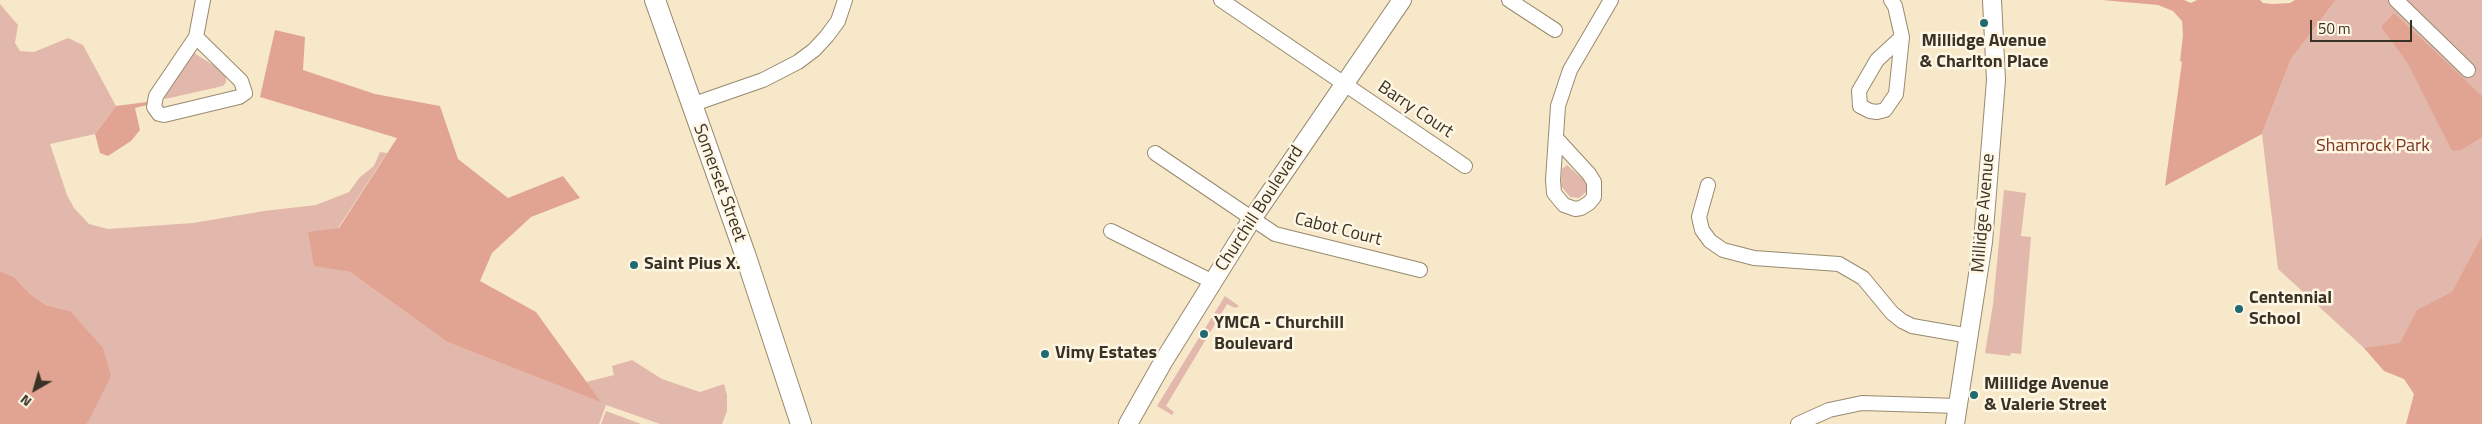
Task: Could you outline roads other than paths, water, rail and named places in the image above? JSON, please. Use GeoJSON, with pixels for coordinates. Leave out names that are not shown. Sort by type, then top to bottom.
{"type":"FeatureCollection","features":[{"type":"Feature","properties":{"kind":"main road","name":"Somerset Street"},"geometry":{"type":"LineString","coordinates":[[655,0],[745,254],[801,424]]}},
{"type":"Feature","properties":{"kind":"street"},"geometry":{"type":"LineString","coordinates":[[196,36],[241,81],[245,92],[239,97],[164,115],[159,114],[154,107],[156,96],[196,36],[203,0]]}},
{"type":"Feature","properties":{"kind":"street"},"geometry":{"type":"LineString","coordinates":[[691,105],[763,80],[798,62],[814,50],[838,22],[845,0]]}},
{"type":"Feature","properties":{"kind":"street","name":"Barry Court"},"geometry":{"type":"LineString","coordinates":[[1221,0],[1465,166]]}},
{"type":"Feature","properties":{"kind":"street","name":"Churchill Boulevard"},"geometry":{"type":"LineString","coordinates":[[1128,424],[1252,219],[1402,0]]}},
{"type":"Feature","properties":{"kind":"street"},"geometry":{"type":"LineString","coordinates":[[1509,0],[1555,30]]}},
{"type":"Feature","properties":{"kind":"street"},"geometry":{"type":"LineString","coordinates":[[1556,138],[1590,174],[1594,182],[1594,196],[1589,203],[1580,208],[1575,209],[1564,205],[1554,193],[1556,138],[1558,106],[1563,86],[1575,61],[1611,0]]}},
{"type":"Feature","properties":{"kind":"street"},"geometry":{"type":"LineString","coordinates":[[1891,0],[1895,6],[1902,37],[1896,94],[1885,110],[1870,112],[1860,106],[1859,91],[1877,60],[1902,37]]}},
{"type":"Feature","properties":{"kind":"street","name":"Millidge Avenue"},"geometry":{"type":"LineString","coordinates":[[1957,419],[1983,242],[1996,80],[1992,0]]}},
{"type":"Feature","properties":{"kind":"street"},"geometry":{"type":"LineString","coordinates":[[2396,0],[2468,70]]}},
{"type":"Feature","properties":{"kind":"street","name":"Cabot Court"},"geometry":{"type":"LineString","coordinates":[[1155,153],[1275,234],[1420,270]]}},
{"type":"Feature","properties":{"kind":"street"},"geometry":{"type":"LineString","coordinates":[[1708,185],[1699,216],[1702,230],[1710,241],[1723,250],[1754,258],[1839,264],[1863,278],[1892,313],[1902,321],[1912,326],[1970,336]]}},
{"type":"Feature","properties":{"kind":"street"},"geometry":{"type":"LineString","coordinates":[[1111,232],[1213,282]]}},
{"type":"Feature","properties":{"kind":"street"},"geometry":{"type":"LineString","coordinates":[[1798,424],[1829,410],[1862,402],[1957,419]]}},
{"type":"Feature","properties":{"kind":"place","name":"Millidge Avenue & Charlton Place"},"geometry":{"type":"Point","coordinates":[1984,23]}},
{"type":"Feature","properties":{"kind":"place","name":"Saint Pius X."},"geometry":{"type":"Point","coordinates":[634,265]}},
{"type":"Feature","properties":{"kind":"place","name":"Centennial School"},"geometry":{"type":"Point","coordinates":[2239,309]}},
{"type":"Feature","properties":{"kind":"place","name":"YMCA - Churchill Boulevard"},"geometry":{"type":"Point","coordinates":[1204,334]}},
{"type":"Feature","properties":{"kind":"place","name":"Vimy Estates"},"geometry":{"type":"Point","coordinates":[1045,354]}},
{"type":"Feature","properties":{"kind":"place","name":"Millidge Avenue & Valerie Street"},"geometry":{"type":"Point","coordinates":[1974,395]}},
{"type":"Feature","properties":{"kind":"park label","name":"Shamrock Park"},"geometry":{"type":"Point","coordinates":[2373,147]}}]}
